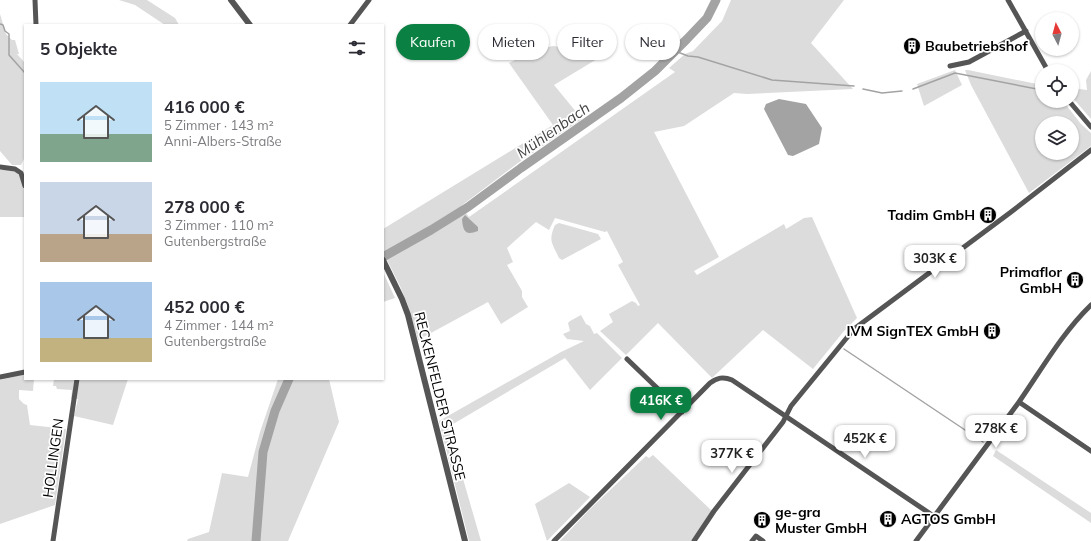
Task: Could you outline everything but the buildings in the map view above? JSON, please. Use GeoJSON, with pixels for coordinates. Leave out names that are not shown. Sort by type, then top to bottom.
{"type":"FeatureCollection","features":[{"type":"Feature","properties":{"kind":"street"},"geometry":{"type":"LineString","coordinates":[[35,0],[36,24]]}},
{"type":"Feature","properties":{"kind":"street"},"geometry":{"type":"LineString","coordinates":[[231,0],[249,24]]}},
{"type":"Feature","properties":{"kind":"street"},"geometry":{"type":"LineString","coordinates":[[351,24],[369,0]]}},
{"type":"Feature","properties":{"kind":"street"},"geometry":{"type":"LineString","coordinates":[[1008,0],[1044,64]]}},
{"type":"Feature","properties":{"kind":"street"},"geometry":{"type":"LineString","coordinates":[[950,66],[969,62],[1026,31]]}},
{"type":"Feature","properties":{"kind":"street"},"geometry":{"type":"LineString","coordinates":[[1075,108],[1091,127]]}},
{"type":"Feature","properties":{"kind":"street"},"geometry":{"type":"LineString","coordinates":[[694,541],[714,511],[783,422],[791,406],[854,329],[1011,212],[1091,150]]}},
{"type":"Feature","properties":{"kind":"street"},"geometry":{"type":"LineString","coordinates":[[0,167],[15,169],[21,173],[24,183]]}},
{"type":"Feature","properties":{"kind":"street","name":"RECKENFELDER STRASSE"},"geometry":{"type":"LineString","coordinates":[[384,262],[408,315],[465,541]]}},
{"type":"Feature","properties":{"kind":"street"},"geometry":{"type":"LineString","coordinates":[[916,541],[1019,402],[1068,330],[1091,305]]}},
{"type":"Feature","properties":{"kind":"street"},"geometry":{"type":"LineString","coordinates":[[626,359],[682,412]]}},
{"type":"Feature","properties":{"kind":"street"},"geometry":{"type":"LineString","coordinates":[[0,377],[24,372]]}},
{"type":"Feature","properties":{"kind":"street"},"geometry":{"type":"LineString","coordinates":[[554,541],[710,383],[716,379],[727,378],[935,517]]}},
{"type":"Feature","properties":{"kind":"street","name":"HOLLINGEN"},"geometry":{"type":"LineString","coordinates":[[53,541],[77,380]]}},
{"type":"Feature","properties":{"kind":"street"},"geometry":{"type":"LineString","coordinates":[[1019,402],[1091,451]]}},
{"type":"Feature","properties":{"kind":"street"},"geometry":{"type":"LineString","coordinates":[[752,541],[756,536],[763,541]]}},
{"type":"Feature","properties":{"kind":"shaded area"},"geometry":{"type":"Polygon","coordinates":[[[119,0],[147,0],[175,18],[178,24],[164,24],[135,5],[119,0]]]}},
{"type":"Feature","properties":{"kind":"shaded area"},"geometry":{"type":"Polygon","coordinates":[[[731,0],[844,0],[811,43],[853,89],[747,94],[734,93],[684,126],[654,132],[719,257],[694,271],[697,275],[784,224],[786,229],[804,218],[812,217],[857,318],[844,331],[813,369],[763,330],[712,378],[658,323],[626,355],[600,331],[613,322],[609,314],[632,301],[638,306],[640,305],[618,265],[623,262],[607,231],[605,232],[555,218],[549,230],[536,222],[507,248],[513,262],[507,265],[522,291],[522,297],[528,307],[501,324],[488,302],[418,340],[407,303],[384,254],[384,228],[553,125],[509,63],[515,60],[549,60],[549,47],[553,46],[557,47],[557,60],[595,60],[554,85],[582,119],[518,163],[461,206],[469,217],[675,72],[669,68],[680,60],[685,54],[693,51],[722,21],[731,0]]]}},
{"type":"Feature","properties":{"kind":"shaded area"},"geometry":{"type":"Polygon","coordinates":[[[0,14],[6,34],[12,40],[15,40],[19,54],[17,54],[24,62],[24,159],[21,165],[12,165],[0,151],[0,14]]]}},
{"type":"Feature","properties":{"kind":"shaded area"},"geometry":{"type":"Polygon","coordinates":[[[955,70],[962,85],[924,106],[917,84],[955,70]]]}},
{"type":"Feature","properties":{"kind":"shaded area"},"geometry":{"type":"Polygon","coordinates":[[[965,70],[1035,84],[1035,108],[1068,108],[1075,116],[1035,116],[1035,160],[1073,160],[1029,193],[971,85],[965,70]]]}},
{"type":"Feature","properties":{"kind":"shaded area"},"geometry":{"type":"Polygon","coordinates":[[[1091,71],[1091,119],[1079,105],[1079,89],[1087,90],[1086,80],[1091,71]]]}},
{"type":"Feature","properties":{"kind":"shaded area"},"geometry":{"type":"Polygon","coordinates":[[[779,99],[806,104],[822,128],[819,144],[793,156],[788,155],[764,109],[766,104],[779,99]]]}},
{"type":"Feature","properties":{"kind":"shaded area"},"geometry":{"type":"Polygon","coordinates":[[[1079,121],[1091,133],[1091,146],[1079,155],[1079,121]]]}},
{"type":"Feature","properties":{"kind":"shaded area"},"geometry":{"type":"Polygon","coordinates":[[[0,170],[14,171],[21,178],[24,194],[24,217],[0,217],[0,170]]]}},
{"type":"Feature","properties":{"kind":"shaded area"},"geometry":{"type":"Polygon","coordinates":[[[465,215],[478,227],[478,231],[467,233],[463,227],[462,219],[465,215]]]}},
{"type":"Feature","properties":{"kind":"shaded area"},"geometry":{"type":"Polygon","coordinates":[[[559,223],[598,234],[601,239],[562,260],[559,258],[551,239],[555,225],[559,223]]]}},
{"type":"Feature","properties":{"kind":"shaded area"},"geometry":{"type":"Polygon","coordinates":[[[384,274],[395,298],[384,302],[384,274]]]}},
{"type":"Feature","properties":{"kind":"shaded area"},"geometry":{"type":"Polygon","coordinates":[[[581,315],[586,324],[590,326],[594,334],[597,333],[622,358],[590,390],[565,358],[448,427],[481,541],[469,541],[439,421],[561,352],[584,341],[567,339],[563,334],[570,331],[568,323],[581,315]]]}},
{"type":"Feature","properties":{"kind":"shaded area"},"geometry":{"type":"Polygon","coordinates":[[[24,374],[24,380],[34,380],[33,391],[19,390],[19,399],[27,405],[30,425],[66,429],[55,505],[0,524],[0,380],[24,374]]]}},
{"type":"Feature","properties":{"kind":"shaded area"},"geometry":{"type":"Polygon","coordinates":[[[54,380],[128,380],[113,425],[74,416],[78,399],[71,399],[72,390],[57,389],[56,386],[53,386],[54,380]]]}},
{"type":"Feature","properties":{"kind":"shaded area"},"geometry":{"type":"Polygon","coordinates":[[[278,380],[329,380],[339,422],[288,541],[187,541],[188,539],[209,532],[222,473],[248,477],[260,432],[278,380]]]}},
{"type":"Feature","properties":{"kind":"shaded area"},"geometry":{"type":"Polygon","coordinates":[[[996,450],[1091,513],[1091,523],[993,456],[996,450]]]}},
{"type":"Feature","properties":{"kind":"shaded area"},"geometry":{"type":"Polygon","coordinates":[[[653,455],[712,511],[691,541],[560,541],[589,510],[646,456],[649,458],[653,455]]]}},
{"type":"Feature","properties":{"kind":"shaded area"},"geometry":{"type":"Polygon","coordinates":[[[569,483],[590,497],[547,541],[535,504],[569,483]]]}},
{"type":"Feature","properties":{"kind":"waterway","name":"Mühlenbach"},"geometry":{"type":"LineString","coordinates":[[384,256],[468,207],[621,98],[655,71],[687,39],[707,18],[716,0]]}},
{"type":"Feature","properties":{"kind":"waterway"},"geometry":{"type":"LineString","coordinates":[[0,24],[3,25],[5,31],[9,34],[9,55],[24,72]]}},
{"type":"Feature","properties":{"kind":"waterway"},"geometry":{"type":"LineString","coordinates":[[680,53],[772,80],[854,86]]}},
{"type":"Feature","properties":{"kind":"waterway"},"geometry":{"type":"LineString","coordinates":[[913,89],[955,73],[1035,89]]}},
{"type":"Feature","properties":{"kind":"waterway"},"geometry":{"type":"LineString","coordinates":[[863,89],[882,93],[902,91]]}},
{"type":"Feature","properties":{"kind":"waterway"},"geometry":{"type":"LineString","coordinates":[[844,349],[983,442]]}},
{"type":"Feature","properties":{"kind":"waterway","name":"Mühlenbach"},"geometry":{"type":"LineString","coordinates":[[256,541],[263,452],[275,411],[289,380]]}},
{"type":"Feature","properties":{"kind":"place","name":"Baubetriebshof"},"geometry":{"type":"Point","coordinates":[912,46]}},
{"type":"Feature","properties":{"kind":"place","name":"Tadim GmbH"},"geometry":{"type":"Point","coordinates":[988,215]}},
{"type":"Feature","properties":{"kind":"place","name":"Primaflor GmbH"},"geometry":{"type":"Point","coordinates":[1075,280]}},
{"type":"Feature","properties":{"kind":"place","name":"IVM SignTEX GmbH"},"geometry":{"type":"Point","coordinates":[992,331]}},
{"type":"Feature","properties":{"kind":"place","name":"AGTOS GmbH"},"geometry":{"type":"Point","coordinates":[888,519]}},
{"type":"Feature","properties":{"kind":"place","name":"ge-gra Muster GmbH"},"geometry":{"type":"Point","coordinates":[762,520]}}]}
